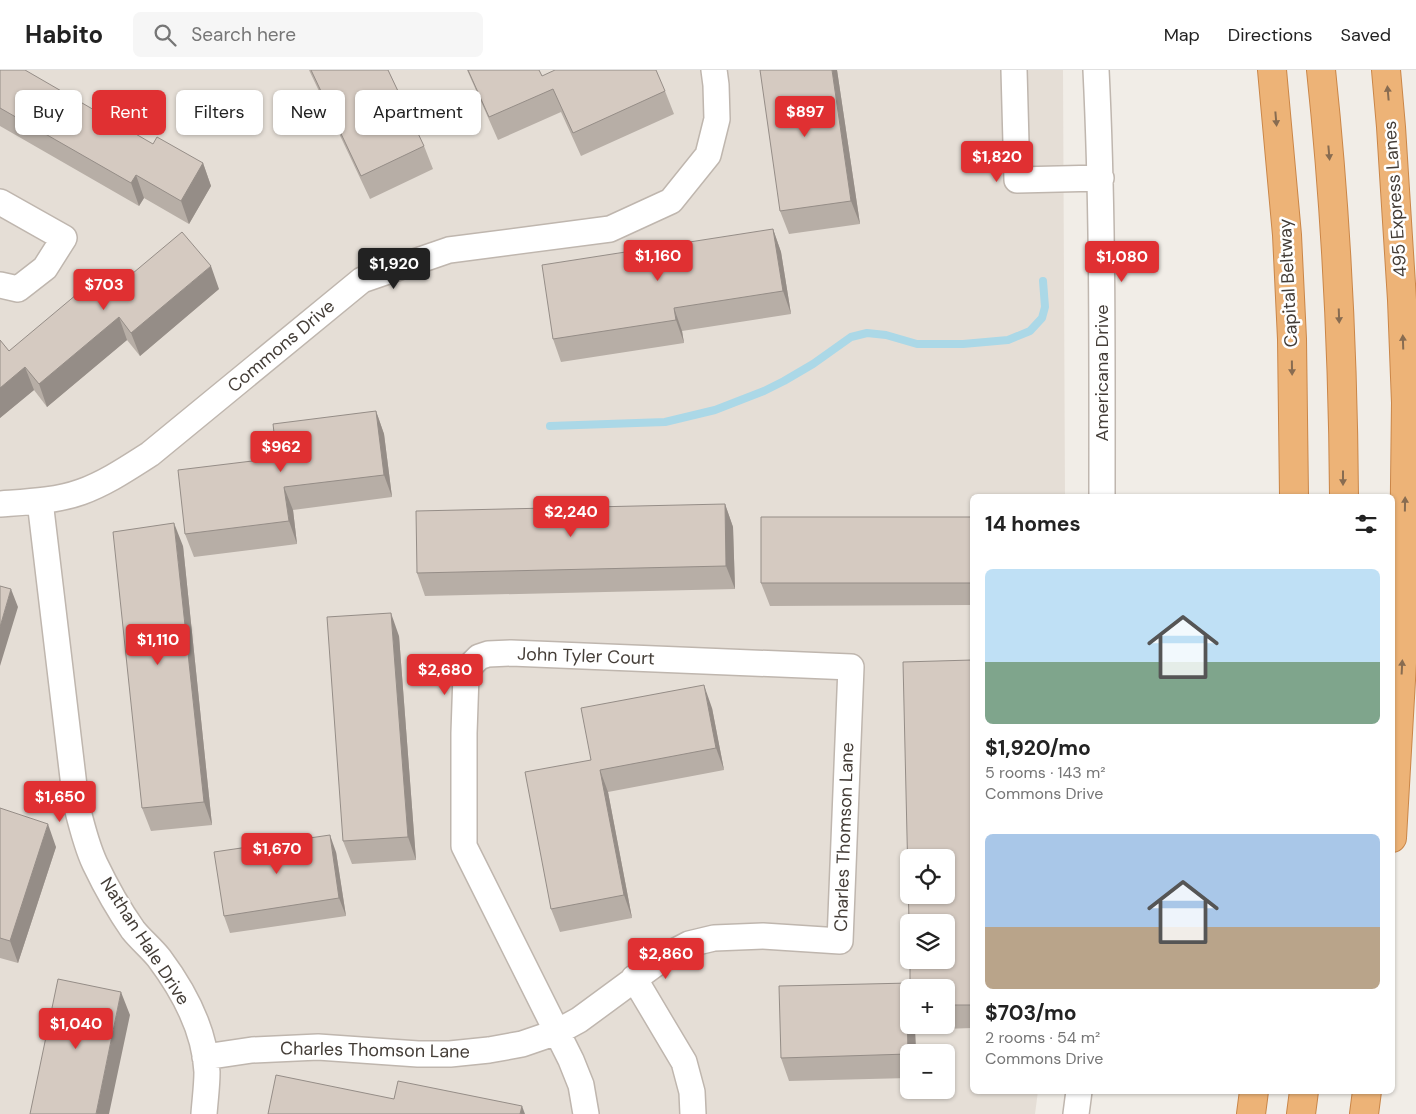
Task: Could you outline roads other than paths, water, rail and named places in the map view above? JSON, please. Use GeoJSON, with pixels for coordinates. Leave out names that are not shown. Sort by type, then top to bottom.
{"type":"FeatureCollection","features":[{"type":"Feature","properties":{"kind":"highway","name":"Capital Beltway"},"geometry":{"type":"LineString","coordinates":[[1272,70],[1288,244],[1294,494]]}},
{"type":"Feature","properties":{"kind":"highway"},"geometry":{"type":"LineString","coordinates":[[1321,70],[1336,236],[1344,494]]}},
{"type":"Feature","properties":{"kind":"highway","name":"495 Express Lanes"},"geometry":{"type":"LineString","coordinates":[[1386,70],[1402,300],[1406,403],[1403,645],[1395,785]]}},
{"type":"Feature","properties":{"kind":"highway"},"geometry":{"type":"LineString","coordinates":[[1252,1114],[1254,1094]]}},
{"type":"Feature","properties":{"kind":"highway"},"geometry":{"type":"LineString","coordinates":[[1301,1114],[1304,1094]]}},
{"type":"Feature","properties":{"kind":"highway"},"geometry":{"type":"LineString","coordinates":[[1364,1114],[1367,1094]]}},
{"type":"Feature","properties":{"kind":"street","name":"Commons Drive"},"geometry":{"type":"LineString","coordinates":[[0,504],[40,501],[80,492],[116,476],[150,454],[362,280],[450,250],[610,229],[671,201],[708,155],[717,119],[714,70]]}},
{"type":"Feature","properties":{"kind":"street"},"geometry":{"type":"LineString","coordinates":[[1014,70],[1017,180],[1101,178]]}},
{"type":"Feature","properties":{"kind":"street","name":"Americana Drive"},"geometry":{"type":"LineString","coordinates":[[1096,70],[1101,178],[1102,494]]}},
{"type":"Feature","properties":{"kind":"street"},"geometry":{"type":"LineString","coordinates":[[0,285],[18,288],[45,268],[64,238],[2,209]]}},
{"type":"Feature","properties":{"kind":"street","name":"Nathan Hale Drive"},"geometry":{"type":"LineString","coordinates":[[40,501],[76,803],[84,833],[95,864],[121,910],[134,931],[159,958],[190,1010],[198,1029],[205,1057],[207,1072],[204,1114]]}},
{"type":"Feature","properties":{"kind":"street","name":"John Tyler Court"},"geometry":{"type":"LineString","coordinates":[[586,1114],[581,1086],[571,1060],[464,846],[466,675],[472,664],[488,654],[511,653],[851,667]]}},
{"type":"Feature","properties":{"kind":"street","name":"Charles Thomson Lane"},"geometry":{"type":"LineString","coordinates":[[205,1057],[252,1050],[318,1047],[418,1054],[450,1054],[522,1044],[557,1032],[579,1020],[634,978],[666,956],[689,944],[714,938],[763,936],[840,941],[851,667]]}},
{"type":"Feature","properties":{"kind":"street"},"geometry":{"type":"LineString","coordinates":[[634,978],[684,1062],[692,1092],[693,1114]]}},
{"type":"Feature","properties":{"kind":"street"},"geometry":{"type":"LineString","coordinates":[[1076,1114],[1079,1094]]}},
{"type":"Feature","properties":{"kind":"waterway"},"geometry":{"type":"LineString","coordinates":[[550,426],[665,422],[715,410],[784,381],[813,364],[851,337],[867,333],[886,335],[917,344],[963,344],[1008,340],[1030,331],[1042,318],[1045,307],[1043,281]]}}]}
